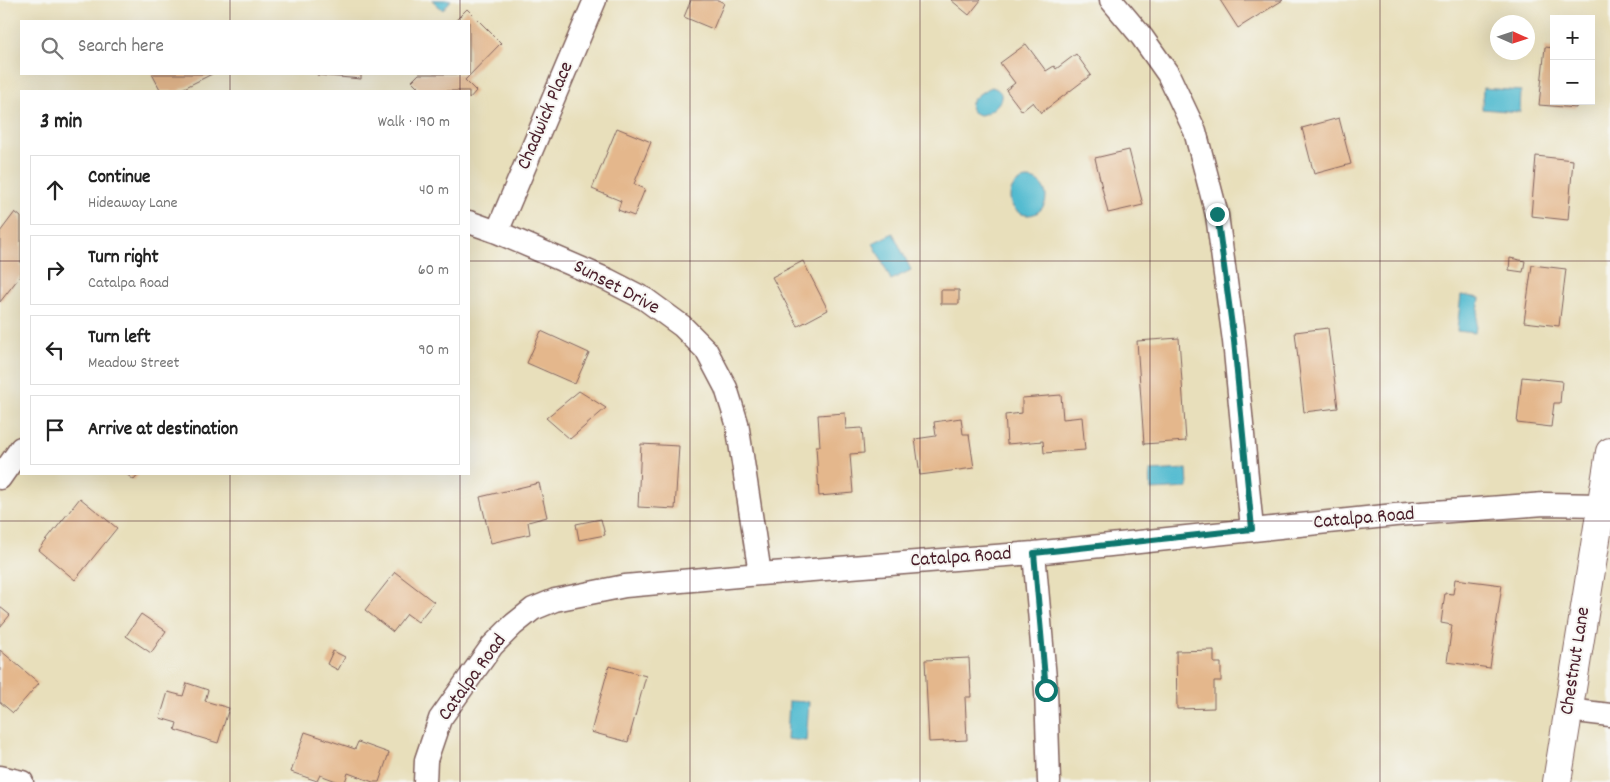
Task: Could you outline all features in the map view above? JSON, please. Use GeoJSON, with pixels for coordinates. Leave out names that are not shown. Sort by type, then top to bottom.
{"type":"FeatureCollection","features":[{"type":"Feature","properties":{"kind":"street","name":"Chadwick Place"},"geometry":{"type":"LineString","coordinates":[[496,232],[594,0]]}},
{"type":"Feature","properties":{"kind":"street"},"geometry":{"type":"LineString","coordinates":[[1111,0],[1142,37],[1168,74],[1195,131],[1217,214],[1234,341],[1252,529]]}},
{"type":"Feature","properties":{"kind":"street","name":"Sunset Drive"},"geometry":{"type":"LineString","coordinates":[[470,222],[608,280],[645,299],[682,326],[706,350],[726,388],[737,423],[760,574]]}},
{"type":"Feature","properties":{"kind":"street"},"geometry":{"type":"LineString","coordinates":[[0,478],[20,449]]}},
{"type":"Feature","properties":{"kind":"street","name":"Chestnut Lane"},"geometry":{"type":"LineString","coordinates":[[1557,782],[1610,452]]}},
{"type":"Feature","properties":{"kind":"street","name":"Catalpa Road"},"geometry":{"type":"LineString","coordinates":[[425,782],[426,760],[440,719],[492,646],[533,608],[555,600],[625,586],[1034,553],[1395,515],[1544,504],[1602,504]]}},
{"type":"Feature","properties":{"kind":"street"},"geometry":{"type":"LineString","coordinates":[[1034,553],[1046,690],[1049,782]]}},
{"type":"Feature","properties":{"kind":"street"},"geometry":{"type":"LineString","coordinates":[[1568,710],[1610,714]]}},
{"type":"Feature","properties":{"kind":"street"},"geometry":{"type":"LineString","coordinates":[[0,777],[22,782]]}},
{"type":"Feature","properties":{"kind":"water"},"geometry":{"type":"Polygon","coordinates":[[[432,0],[451,0],[443,10],[432,0]]]}},
{"type":"Feature","properties":{"kind":"water"},"geometry":{"type":"Polygon","coordinates":[[[992,87],[1001,94],[1001,99],[998,103],[985,114],[979,115],[973,112],[971,104],[973,100],[992,87]]]}},
{"type":"Feature","properties":{"kind":"water"},"geometry":{"type":"Polygon","coordinates":[[[1483,88],[1521,91],[1520,112],[1482,109],[1483,88]]]}},
{"type":"Feature","properties":{"kind":"water"},"geometry":{"type":"Polygon","coordinates":[[[1028,179],[1035,180],[1041,184],[1045,190],[1045,204],[1041,210],[1035,214],[1028,215],[1021,214],[1015,210],[1011,204],[1010,197],[1011,190],[1015,184],[1021,180],[1028,179]]]}},
{"type":"Feature","properties":{"kind":"water"},"geometry":{"type":"Polygon","coordinates":[[[893,233],[911,270],[891,280],[873,243],[893,233]]]}},
{"type":"Feature","properties":{"kind":"water"},"geometry":{"type":"Polygon","coordinates":[[[1461,295],[1480,298],[1475,333],[1457,331],[1461,295]]]}},
{"type":"Feature","properties":{"kind":"water"},"geometry":{"type":"Polygon","coordinates":[[[1187,469],[1188,488],[1151,490],[1150,471],[1187,469]]]}},
{"type":"Feature","properties":{"kind":"water"},"geometry":{"type":"Polygon","coordinates":[[[789,701],[809,702],[806,741],[787,739],[789,701]]]}},
{"type":"Feature","properties":{"kind":"building"},"geometry":{"type":"Polygon","coordinates":[[[691,0],[718,0],[724,3],[713,29],[684,17],[691,0]]]}},
{"type":"Feature","properties":{"kind":"building"},"geometry":{"type":"Polygon","coordinates":[[[951,0],[981,0],[969,15],[951,0]]]}},
{"type":"Feature","properties":{"kind":"building"},"geometry":{"type":"Polygon","coordinates":[[[1220,0],[1283,0],[1238,28],[1220,0]]]}},
{"type":"Feature","properties":{"kind":"building"},"geometry":{"type":"Polygon","coordinates":[[[467,9],[501,43],[470,75],[470,20],[456,20],[467,9]]]}},
{"type":"Feature","properties":{"kind":"building"},"geometry":{"type":"Polygon","coordinates":[[[1026,44],[1046,71],[1054,66],[1056,69],[1076,54],[1091,75],[1041,113],[1033,102],[1022,111],[1006,90],[1015,83],[1000,63],[1026,44]]]}},
{"type":"Feature","properties":{"kind":"building"},"geometry":{"type":"Polygon","coordinates":[[[1545,47],[1550,48],[1550,105],[1576,105],[1576,108],[1539,105],[1545,47]]]}},
{"type":"Feature","properties":{"kind":"building"},"geometry":{"type":"Polygon","coordinates":[[[153,75],[210,75],[180,90],[160,90],[153,75]]]}},
{"type":"Feature","properties":{"kind":"building"},"geometry":{"type":"Polygon","coordinates":[[[317,75],[361,75],[361,79],[317,75]]]}},
{"type":"Feature","properties":{"kind":"building"},"geometry":{"type":"Polygon","coordinates":[[[418,75],[470,75],[465,80],[476,91],[470,98],[470,90],[419,90],[412,81],[418,75]]]}},
{"type":"Feature","properties":{"kind":"building"},"geometry":{"type":"Polygon","coordinates":[[[1339,118],[1351,164],[1314,174],[1302,128],[1339,118]]]}},
{"type":"Feature","properties":{"kind":"building"},"geometry":{"type":"Polygon","coordinates":[[[617,128],[651,142],[634,184],[645,189],[634,216],[618,210],[621,201],[592,189],[617,128]]]}},
{"type":"Feature","properties":{"kind":"building"},"geometry":{"type":"Polygon","coordinates":[[[1129,150],[1143,205],[1108,213],[1095,158],[1129,150]]]}},
{"type":"Feature","properties":{"kind":"building"},"geometry":{"type":"Polygon","coordinates":[[[1536,156],[1573,160],[1568,220],[1531,216],[1536,156]]]}},
{"type":"Feature","properties":{"kind":"building"},"geometry":{"type":"Polygon","coordinates":[[[15,212],[20,216],[20,276],[0,302],[0,232],[15,212]]]}},
{"type":"Feature","properties":{"kind":"building"},"geometry":{"type":"Polygon","coordinates":[[[1510,258],[1525,261],[1523,272],[1509,270],[1510,258]]]}},
{"type":"Feature","properties":{"kind":"building"},"geometry":{"type":"Polygon","coordinates":[[[803,261],[828,310],[798,326],[772,277],[803,261]]]}},
{"type":"Feature","properties":{"kind":"building"},"geometry":{"type":"Polygon","coordinates":[[[1532,265],[1566,269],[1559,326],[1524,322],[1532,265]]]}},
{"type":"Feature","properties":{"kind":"building"},"geometry":{"type":"Polygon","coordinates":[[[941,290],[959,290],[959,304],[941,304],[941,290]]]}},
{"type":"Feature","properties":{"kind":"building"},"geometry":{"type":"Polygon","coordinates":[[[1328,328],[1338,408],[1304,412],[1295,332],[1328,328]]]}},
{"type":"Feature","properties":{"kind":"building"},"geometry":{"type":"Polygon","coordinates":[[[541,331],[589,353],[575,384],[527,363],[541,331]]]}},
{"type":"Feature","properties":{"kind":"building"},"geometry":{"type":"Polygon","coordinates":[[[1179,338],[1186,441],[1144,444],[1137,341],[1179,338]]]}},
{"type":"Feature","properties":{"kind":"building"},"geometry":{"type":"Polygon","coordinates":[[[1522,377],[1562,381],[1560,403],[1554,403],[1551,427],[1517,423],[1522,377]]]}},
{"type":"Feature","properties":{"kind":"building"},"geometry":{"type":"Polygon","coordinates":[[[579,391],[606,408],[570,439],[546,418],[579,391]]]}},
{"type":"Feature","properties":{"kind":"building"},"geometry":{"type":"Polygon","coordinates":[[[1061,395],[1063,419],[1082,417],[1085,450],[1044,453],[1043,441],[1007,444],[1005,415],[1022,413],[1022,398],[1061,395]]]}},
{"type":"Feature","properties":{"kind":"building"},"geometry":{"type":"Polygon","coordinates":[[[845,413],[846,429],[862,428],[864,453],[850,454],[853,493],[819,496],[816,446],[820,446],[818,415],[845,413]]]}},
{"type":"Feature","properties":{"kind":"building"},"geometry":{"type":"Polygon","coordinates":[[[961,418],[963,434],[969,434],[974,468],[920,475],[915,439],[936,436],[934,422],[961,418]]]}},
{"type":"Feature","properties":{"kind":"building"},"geometry":{"type":"Polygon","coordinates":[[[641,444],[679,446],[675,509],[638,507],[641,444]]]}},
{"type":"Feature","properties":{"kind":"building"},"geometry":{"type":"Polygon","coordinates":[[[127,475],[138,475],[134,480],[127,475]]]}},
{"type":"Feature","properties":{"kind":"building"},"geometry":{"type":"Polygon","coordinates":[[[539,483],[547,517],[528,522],[530,534],[491,543],[480,497],[539,483]]]}},
{"type":"Feature","properties":{"kind":"building"},"geometry":{"type":"Polygon","coordinates":[[[80,498],[117,528],[75,580],[39,550],[80,498]]]}},
{"type":"Feature","properties":{"kind":"building"},"geometry":{"type":"Polygon","coordinates":[[[601,519],[605,535],[579,540],[576,524],[601,519]]]}},
{"type":"Feature","properties":{"kind":"building"},"geometry":{"type":"Polygon","coordinates":[[[395,572],[434,602],[418,622],[407,614],[393,632],[365,610],[395,572]]]}},
{"type":"Feature","properties":{"kind":"building"},"geometry":{"type":"Polygon","coordinates":[[[1455,579],[1502,585],[1490,668],[1447,662],[1452,625],[1441,623],[1445,593],[1453,594],[1455,579]]]}},
{"type":"Feature","properties":{"kind":"building"},"geometry":{"type":"Polygon","coordinates":[[[0,607],[10,615],[0,627],[0,607]]]}},
{"type":"Feature","properties":{"kind":"building"},"geometry":{"type":"Polygon","coordinates":[[[141,614],[166,631],[151,653],[126,636],[141,614]]]}},
{"type":"Feature","properties":{"kind":"building"},"geometry":{"type":"Polygon","coordinates":[[[0,650],[39,683],[13,713],[0,702],[0,650]]]}},
{"type":"Feature","properties":{"kind":"building"},"geometry":{"type":"Polygon","coordinates":[[[1214,650],[1214,663],[1221,663],[1221,681],[1214,681],[1214,708],[1177,709],[1176,651],[1214,650]]]}},
{"type":"Feature","properties":{"kind":"building"},"geometry":{"type":"Polygon","coordinates":[[[333,651],[345,657],[338,670],[327,664],[333,651]]]}},
{"type":"Feature","properties":{"kind":"building"},"geometry":{"type":"Polygon","coordinates":[[[969,658],[971,697],[965,697],[967,740],[929,742],[925,660],[969,658]]]}},
{"type":"Feature","properties":{"kind":"building"},"geometry":{"type":"Polygon","coordinates":[[[609,666],[646,676],[628,742],[591,732],[609,666]]]}},
{"type":"Feature","properties":{"kind":"building"},"geometry":{"type":"Polygon","coordinates":[[[187,683],[208,690],[205,701],[229,708],[218,743],[175,730],[177,723],[160,718],[168,692],[183,696],[187,683]]]}},
{"type":"Feature","properties":{"kind":"building"},"geometry":{"type":"Polygon","coordinates":[[[305,732],[355,749],[358,742],[389,753],[379,782],[373,782],[348,773],[345,782],[339,782],[320,775],[317,781],[291,772],[305,732]]]}},
{"type":"Feature","properties":{"kind":"route"},"geometry":{"type":"LineString","coordinates":[[1046,690],[1034,553],[1252,529],[1234,341],[1217,214]]}}]}
